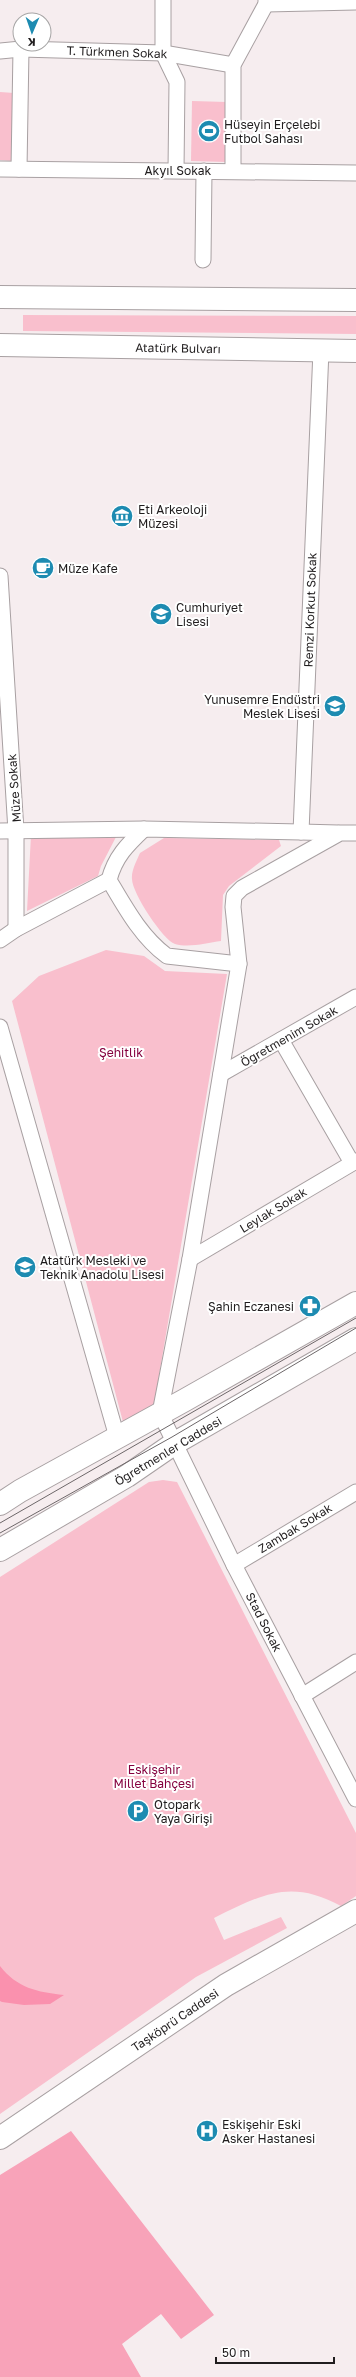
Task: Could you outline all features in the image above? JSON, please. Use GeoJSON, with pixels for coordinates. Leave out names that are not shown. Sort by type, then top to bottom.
{"type":"FeatureCollection","features":[{"type":"Feature","properties":{"kind":"main road"},"geometry":{"type":"LineString","coordinates":[[0,297],[356,300]]}},
{"type":"Feature","properties":{"kind":"main road","name":"Atatürk Bulvarı"},"geometry":{"type":"LineString","coordinates":[[0,346],[356,351]]}},
{"type":"Feature","properties":{"kind":"main road"},"geometry":{"type":"LineString","coordinates":[[0,1504],[20,1491],[356,1303]]}},
{"type":"Feature","properties":{"kind":"main road","name":"Öğretmenler Caddesi"},"geometry":{"type":"LineString","coordinates":[[0,1550],[127,1476],[175,1443],[356,1338]]}},
{"type":"Feature","properties":{"kind":"main road","name":"Taşköprü Caddesi"},"geometry":{"type":"LineString","coordinates":[[0,2138],[226,1985],[356,1911]]}},
{"type":"Feature","properties":{"kind":"street"},"geometry":{"type":"LineString","coordinates":[[163,0],[163,53],[177,82],[176,170]]}},
{"type":"Feature","properties":{"kind":"street"},"geometry":{"type":"LineString","coordinates":[[233,170],[233,65],[266,2],[356,2]]}},
{"type":"Feature","properties":{"kind":"street","name":"T. Türkmen Sokak"},"geometry":{"type":"LineString","coordinates":[[0,51],[12,50]]}},
{"type":"Feature","properties":{"kind":"street","name":"T. Türkmen Sokak"},"geometry":{"type":"LineString","coordinates":[[52,50],[163,53],[233,65]]}},
{"type":"Feature","properties":{"kind":"street"},"geometry":{"type":"LineString","coordinates":[[19,169],[21,52]]}},
{"type":"Feature","properties":{"kind":"street","name":"Akyıl Sokak"},"geometry":{"type":"LineString","coordinates":[[0,169],[233,170],[356,173]]}},
{"type":"Feature","properties":{"kind":"street"},"geometry":{"type":"LineString","coordinates":[[203,260],[204,170]]}},
{"type":"Feature","properties":{"kind":"street","name":"Remzi Korkut Sokak"},"geometry":{"type":"LineString","coordinates":[[301,832],[321,350]]}},
{"type":"Feature","properties":{"kind":"street","name":"Müze Sokak"},"geometry":{"type":"LineString","coordinates":[[0,576],[16,831],[16,929]]}},
{"type":"Feature","properties":{"kind":"street"},"geometry":{"type":"LineString","coordinates":[[144,829],[122,850],[112,868],[109,880],[137,925],[157,949],[167,956],[239,964]]}},
{"type":"Feature","properties":{"kind":"street"},"geometry":{"type":"LineString","coordinates":[[0,831],[144,829],[356,833]]}},
{"type":"Feature","properties":{"kind":"street"},"geometry":{"type":"LineString","coordinates":[[160,1413],[190,1259],[222,1074],[239,964],[233,907],[234,896],[242,888],[340,832]]}},
{"type":"Feature","properties":{"kind":"street"},"geometry":{"type":"LineString","coordinates":[[0,940],[16,929],[109,880]]}},
{"type":"Feature","properties":{"kind":"street","name":"Öğretmenim Sokak"},"geometry":{"type":"LineString","coordinates":[[222,1074],[356,997]]}},
{"type":"Feature","properties":{"kind":"street"},"geometry":{"type":"LineString","coordinates":[[0,1027],[117,1437]]}},
{"type":"Feature","properties":{"kind":"street"},"geometry":{"type":"LineString","coordinates":[[281,1040],[354,1162]]}},
{"type":"Feature","properties":{"kind":"street","name":"Leylak Sokak"},"geometry":{"type":"LineString","coordinates":[[190,1259],[354,1162]]}},
{"type":"Feature","properties":{"kind":"street","name":"Stad Sokak"},"geometry":{"type":"LineString","coordinates":[[160,1413],[234,1565],[356,1799]]}},
{"type":"Feature","properties":{"kind":"street","name":"Zambak Sokak"},"geometry":{"type":"LineString","coordinates":[[234,1565],[356,1492]]}},
{"type":"Feature","properties":{"kind":"street"},"geometry":{"type":"LineString","coordinates":[[302,1696],[356,1662]]}},
{"type":"Feature","properties":{"kind":"green space"},"geometry":{"type":"Polygon","coordinates":[[[0,92],[14,93],[12,161],[0,160],[0,92]]]}},
{"type":"Feature","properties":{"kind":"green space","name":"Hüseyin Erçelebi Futbol Sahası"},"geometry":{"type":"Polygon","coordinates":[[[192,101],[227,102],[226,162],[191,161],[192,101]]]}},
{"type":"Feature","properties":{"kind":"green space"},"geometry":{"type":"Polygon","coordinates":[[[23,315],[356,316],[356,334],[23,331],[23,315]]]}},
{"type":"Feature","properties":{"kind":"green space"},"geometry":{"type":"Polygon","coordinates":[[[31,835],[116,837],[101,866],[98,876],[27,911],[31,835]]]}},
{"type":"Feature","properties":{"kind":"green space"},"geometry":{"type":"Polygon","coordinates":[[[164,838],[279,840],[281,846],[229,886],[223,895],[221,941],[192,945],[175,944],[163,934],[142,905],[133,886],[133,869],[140,853],[164,838]]]}},
{"type":"Feature","properties":{"kind":"green space","name":"Şehitlik"},"geometry":{"type":"Polygon","coordinates":[[[106,950],[144,956],[165,971],[227,974],[154,1405],[123,1422],[12,1001],[39,976],[106,950]]]}},
{"type":"Feature","properties":{"kind":"green space","name":"Eskişehir Millet Bahçesi"},"geometry":{"type":"Polygon","coordinates":[[[163,1480],[177,1482],[356,1833],[356,1896],[341,1906],[323,1898],[306,1893],[291,1891],[276,1893],[246,1902],[214,1918],[224,1940],[281,1917],[287,1928],[196,1977],[0,2114],[0,1577],[149,1482],[163,1480]]]}},
{"type":"Feature","properties":{"kind":"shaded area"},"geometry":{"type":"Polygon","coordinates":[[[0,1966],[13,1979],[28,1988],[64,1995],[50,2004],[24,2005],[2,2002],[0,2001],[0,1966]]]}},
{"type":"Feature","properties":{"kind":"shaded area"},"geometry":{"type":"Polygon","coordinates":[[[71,2131],[214,2315],[181,2339],[161,2314],[122,2344],[141,2377],[0,2377],[0,2175],[71,2131]]]}},
{"type":"Feature","properties":{"kind":"tram line"},"geometry":{"type":"LineString","coordinates":[[0,1523],[356,1318]]}},
{"type":"Feature","properties":{"kind":"tram line"},"geometry":{"type":"LineString","coordinates":[[0,1533],[172,1437],[356,1328]]}},
{"type":"Feature","properties":{"kind":"place","name":"Hüseyin Erçelebi Futbol Sahası"},"geometry":{"type":"Point","coordinates":[209,131]}},
{"type":"Feature","properties":{"kind":"place","name":"Eti Arkeoloji Müzesi"},"geometry":{"type":"Point","coordinates":[122,516]}},
{"type":"Feature","properties":{"kind":"place","name":"Müze Kafe"},"geometry":{"type":"Point","coordinates":[43,568]}},
{"type":"Feature","properties":{"kind":"place","name":"Cumhuriyet Lisesi"},"geometry":{"type":"Point","coordinates":[161,614]}},
{"type":"Feature","properties":{"kind":"place","name":"Yunusemre Endüstri Meslek Lisesi"},"geometry":{"type":"Point","coordinates":[335,706]}},
{"type":"Feature","properties":{"kind":"place","name":"Atatürk Mesleki ve Teknik Anadolu Lisesi"},"geometry":{"type":"Point","coordinates":[25,1267]}},
{"type":"Feature","properties":{"kind":"place","name":"Şahin Eczanesi"},"geometry":{"type":"Point","coordinates":[310,1306]}},
{"type":"Feature","properties":{"kind":"place","name":"Otopark Yaya Girişi"},"geometry":{"type":"Point","coordinates":[138,1811]}},
{"type":"Feature","properties":{"kind":"place","name":"Eskişehir Eski Asker Hastanesi"},"geometry":{"type":"Point","coordinates":[207,2131]}}]}
